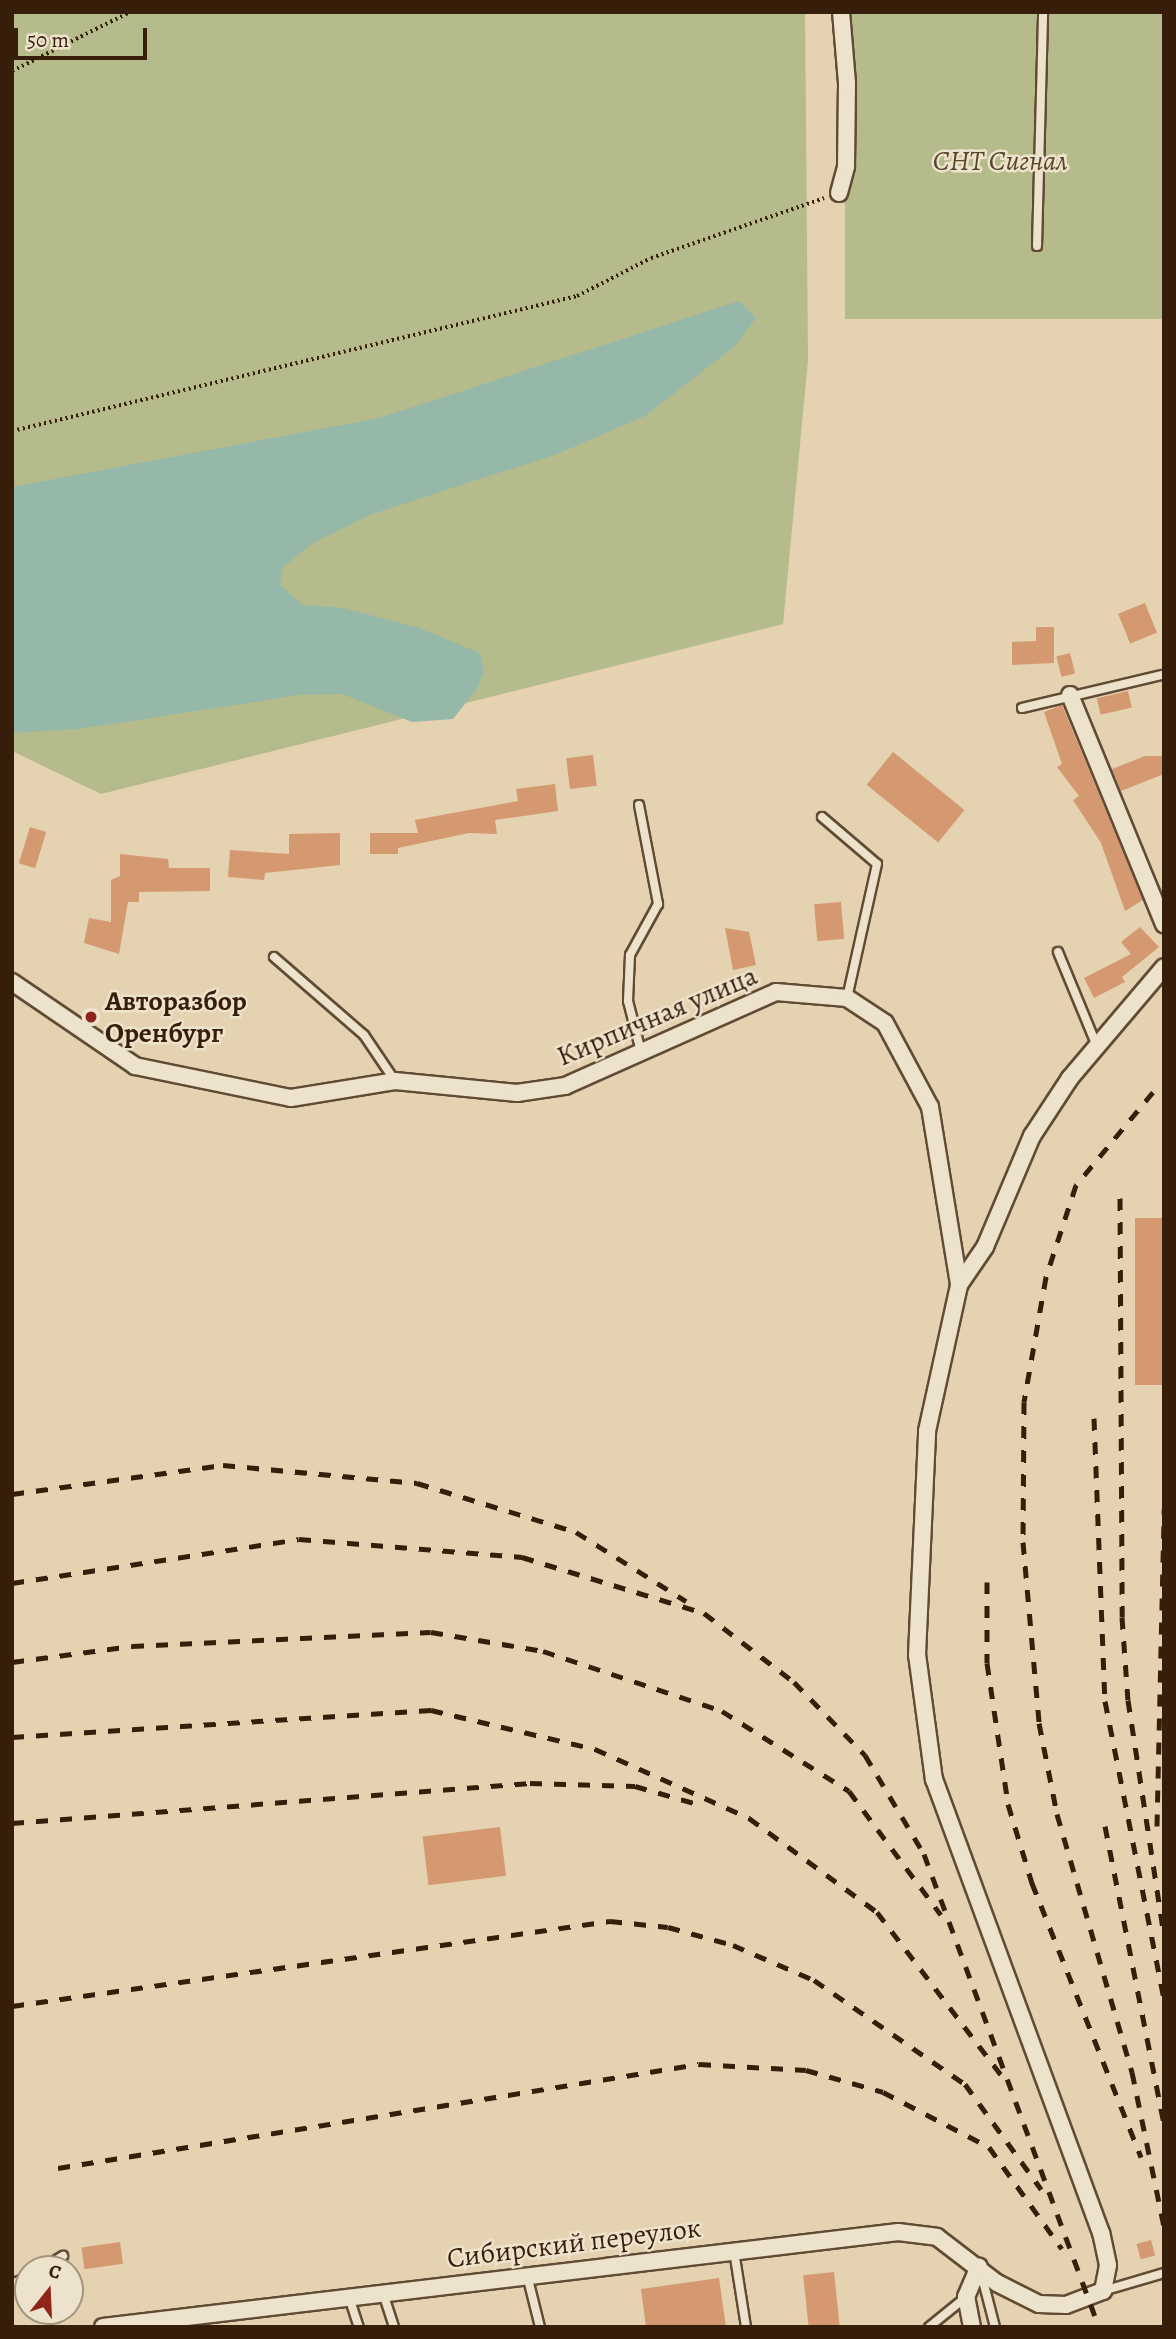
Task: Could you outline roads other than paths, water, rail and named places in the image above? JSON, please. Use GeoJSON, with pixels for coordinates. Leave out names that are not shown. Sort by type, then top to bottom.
{"type":"FeatureCollection","features":[{"type":"Feature","properties":{"kind":"street"},"geometry":{"type":"LineString","coordinates":[[839,193],[846,166],[847,83],[841,12]]}},
{"type":"Feature","properties":{"kind":"street"},"geometry":{"type":"LineString","coordinates":[[1070,695],[1164,924]]}},
{"type":"Feature","properties":{"kind":"street"},"geometry":{"type":"LineString","coordinates":[[1103,2291],[1108,2265],[1101,2233],[934,1780],[917,1655],[927,1431],[959,1285],[985,1247],[1031,1136],[1097,1046],[1164,967]]}},
{"type":"Feature","properties":{"kind":"street","name":"Кирпичная улица"},"geometry":{"type":"LineString","coordinates":[[12,982],[135,1066],[291,1098],[395,1081],[517,1093],[565,1086],[776,992],[847,998],[885,1023],[930,1107],[959,1285]]}},
{"type":"Feature","properties":{"kind":"street","name":"Сибирский переулок"},"geometry":{"type":"LineString","coordinates":[[103,2327],[734,2250],[921,2232],[1039,2304],[1066,2305],[1103,2291]]}},
{"type":"Feature","properties":{"kind":"street"},"geometry":{"type":"LineString","coordinates":[[972,2327],[966,2297],[979,2267]]}},
{"type":"Feature","properties":{"kind":"lane"},"geometry":{"type":"LineString","coordinates":[[1037,246],[1043,12]]}},
{"type":"Feature","properties":{"kind":"lane"},"geometry":{"type":"LineString","coordinates":[[1022,708],[1162,674]]}},
{"type":"Feature","properties":{"kind":"lane"},"geometry":{"type":"LineString","coordinates":[[639,805],[658,904],[630,955],[628,1001],[641,1052]]}},
{"type":"Feature","properties":{"kind":"lane"},"geometry":{"type":"LineString","coordinates":[[822,817],[877,864],[847,998]]}},
{"type":"Feature","properties":{"kind":"lane"},"geometry":{"type":"LineString","coordinates":[[1058,952],[1097,1046]]}},
{"type":"Feature","properties":{"kind":"lane"},"geometry":{"type":"LineString","coordinates":[[274,957],[364,1035],[395,1081]]}},
{"type":"Feature","properties":{"kind":"lane"},"geometry":{"type":"LineString","coordinates":[[734,2250],[747,2327]]}},
{"type":"Feature","properties":{"kind":"lane"},"geometry":{"type":"LineString","coordinates":[[979,2267],[995,2327]]}},
{"type":"Feature","properties":{"kind":"lane"},"geometry":{"type":"LineString","coordinates":[[1103,2291],[1164,2273]]}},
{"type":"Feature","properties":{"kind":"lane"},"geometry":{"type":"LineString","coordinates":[[527,2275],[540,2327]]}},
{"type":"Feature","properties":{"kind":"lane"},"geometry":{"type":"LineString","coordinates":[[383,2293],[394,2327]]}},
{"type":"Feature","properties":{"kind":"lane"},"geometry":{"type":"LineString","coordinates":[[349,2297],[359,2327]]}},
{"type":"Feature","properties":{"kind":"lane"},"geometry":{"type":"LineString","coordinates":[[929,2327],[966,2297]]}},
{"type":"Feature","properties":{"kind":"railway"},"geometry":{"type":"LineString","coordinates":[[1153,1092],[1076,1185],[1046,1277],[1024,1402],[1023,1542],[1039,1723],[1057,1814],[1132,2072],[1164,2227]]}},
{"type":"Feature","properties":{"kind":"railway"},"geometry":{"type":"LineString","coordinates":[[1120,1198],[1122,1617],[1128,1700],[1164,1934]]}},
{"type":"Feature","properties":{"kind":"railway"},"geometry":{"type":"LineString","coordinates":[[1094,1418],[1105,1701],[1164,1998]]}},
{"type":"Feature","properties":{"kind":"railway"},"geometry":{"type":"LineString","coordinates":[[12,1494],[223,1465],[417,1483],[576,1532],[686,1601]]}},
{"type":"Feature","properties":{"kind":"railway"},"geometry":{"type":"LineString","coordinates":[[1157,1826],[1164,1509]]}},
{"type":"Feature","properties":{"kind":"railway"},"geometry":{"type":"LineString","coordinates":[[12,1583],[299,1539],[522,1557],[704,1613],[794,1682],[865,1755],[924,1854],[1099,2327]]}},
{"type":"Feature","properties":{"kind":"railway"},"geometry":{"type":"LineString","coordinates":[[987,1582],[987,1663],[1008,1804],[1032,1883],[1141,2157]]}},
{"type":"Feature","properties":{"kind":"railway"},"geometry":{"type":"LineString","coordinates":[[12,1662],[132,1646],[431,1632],[543,1651],[722,1711],[849,1791],[941,1915]]}},
{"type":"Feature","properties":{"kind":"railway"},"geometry":{"type":"LineString","coordinates":[[12,1737],[431,1710],[595,1749],[749,1818],[877,1912],[1001,2075]]}},
{"type":"Feature","properties":{"kind":"railway"},"geometry":{"type":"LineString","coordinates":[[12,1823],[530,1783],[635,1786],[701,1805]]}},
{"type":"Feature","properties":{"kind":"railway"},"geometry":{"type":"LineString","coordinates":[[1105,1826],[1164,2125]]}},
{"type":"Feature","properties":{"kind":"railway"},"geometry":{"type":"LineString","coordinates":[[12,2006],[610,1921],[668,1927],[733,1945],[814,1980],[965,2084],[1041,2189]]}},
{"type":"Feature","properties":{"kind":"railway"},"geometry":{"type":"LineString","coordinates":[[58,2168],[699,2064],[806,2070],[883,2092],[989,2147],[1062,2249]]}},
{"type":"Feature","properties":{"kind":"place","name":"Авторазбор Оренбург"},"geometry":{"type":"Point","coordinates":[91,1017]}},
{"type":"Feature","properties":{"kind":"park label","name":"СНТ Сигнал"},"geometry":{"type":"Point","coordinates":[1000,161]}}]}
